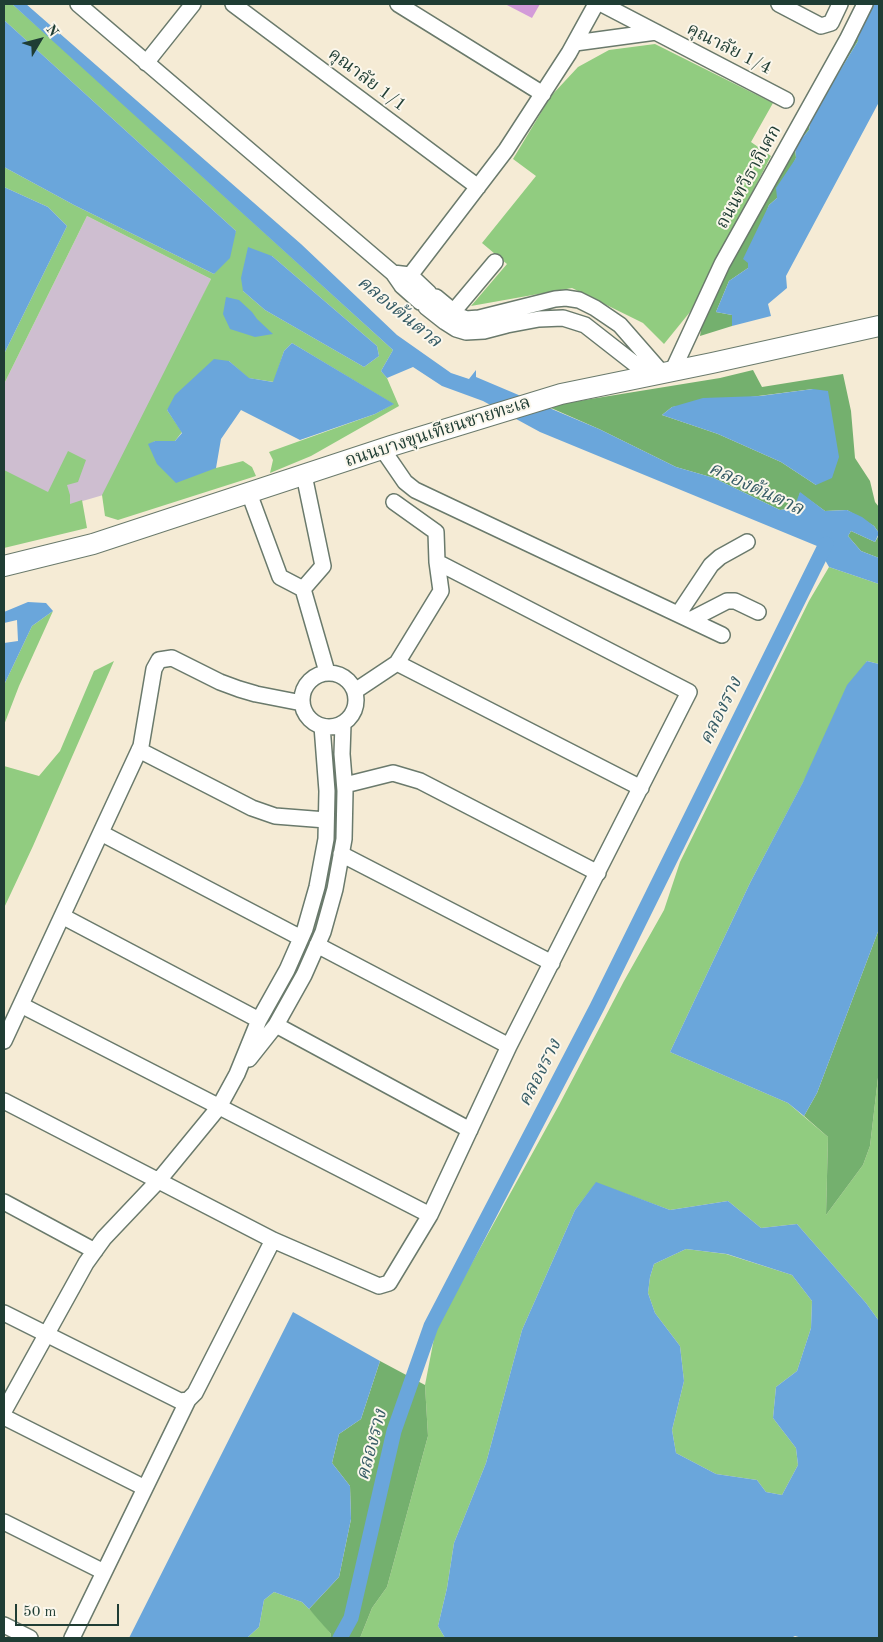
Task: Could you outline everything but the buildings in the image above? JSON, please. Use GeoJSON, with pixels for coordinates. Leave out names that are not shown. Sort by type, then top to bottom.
{"type":"FeatureCollection","features":[{"type":"Feature","properties":{"kind":"main road","name":"ถนนบางขุนเทียนชายทะเล"},"geometry":{"type":"LineString","coordinates":[[4,566],[93,544],[561,394],[879,326]]}},
{"type":"Feature","properties":{"kind":"street"},"geometry":{"type":"LineString","coordinates":[[78,4],[449,317],[456,329],[466,332],[484,331],[538,319],[563,318],[585,325],[661,373]]}},
{"type":"Feature","properties":{"kind":"street"},"geometry":{"type":"LineString","coordinates":[[146,63],[193,4]]}},
{"type":"Feature","properties":{"kind":"street","name":"คุณาลัย 1/1"},"geometry":{"type":"LineString","coordinates":[[233,4],[478,187]]}},
{"type":"Feature","properties":{"kind":"street"},"geometry":{"type":"LineString","coordinates":[[398,4],[543,94]]}},
{"type":"Feature","properties":{"kind":"street"},"geometry":{"type":"LineString","coordinates":[[401,278],[478,187],[506,150],[575,43],[596,4]]}},
{"type":"Feature","properties":{"kind":"street","name":"คุณาลัย 1/4"},"geometry":{"type":"LineString","coordinates":[[602,4],[786,100]]}},
{"type":"Feature","properties":{"kind":"street"},"geometry":{"type":"LineString","coordinates":[[779,4],[821,26],[831,23],[840,4]]}},
{"type":"Feature","properties":{"kind":"street","name":"ถนนทวีธาภิเศก"},"geometry":{"type":"LineString","coordinates":[[661,373],[865,4]]}},
{"type":"Feature","properties":{"kind":"street"},"geometry":{"type":"LineString","coordinates":[[575,43],[656,32]]}},
{"type":"Feature","properties":{"kind":"street"},"geometry":{"type":"LineString","coordinates":[[449,317],[495,262]]}},
{"type":"Feature","properties":{"kind":"street"},"geometry":{"type":"LineString","coordinates":[[449,317],[479,318],[555,299],[579,300],[620,325],[661,373]]}},
{"type":"Feature","properties":{"kind":"street"},"geometry":{"type":"LineString","coordinates":[[383,450],[405,482],[415,490],[686,616],[722,635]]}},
{"type":"Feature","properties":{"kind":"street"},"geometry":{"type":"LineString","coordinates":[[304,475],[323,566],[304,589]]}},
{"type":"Feature","properties":{"kind":"street"},"geometry":{"type":"LineString","coordinates":[[249,493],[280,577],[304,589],[327,672]]}},
{"type":"Feature","properties":{"kind":"street"},"geometry":{"type":"LineString","coordinates":[[354,691],[397,663],[441,591],[437,562],[436,532],[394,502]]}},
{"type":"Feature","properties":{"kind":"street"},"geometry":{"type":"LineString","coordinates":[[686,616],[711,565],[720,557],[747,542]]}},
{"type":"Feature","properties":{"kind":"street"},"geometry":{"type":"LineString","coordinates":[[4,1101],[273,1240],[379,1286],[389,1283],[430,1215],[509,1046],[689,692],[437,562]]}},
{"type":"Feature","properties":{"kind":"street"},"geometry":{"type":"LineString","coordinates":[[686,616],[727,601],[735,602],[758,612]]}},
{"type":"Feature","properties":{"kind":"street"},"geometry":{"type":"LineString","coordinates":[[4,1041],[139,750],[154,670],[159,660],[172,658],[220,682],[239,689],[302,703]]}},
{"type":"Feature","properties":{"kind":"street"},"geometry":{"type":"LineString","coordinates":[[397,663],[641,788]]}},
{"type":"Feature","properties":{"kind":"street"},"geometry":{"type":"LineString","coordinates":[[327,672],[336,673],[344,677],[350,683],[356,700],[350,718],[343,724],[334,727],[322,726],[309,719],[304,712],[302,703],[302,694],[305,686],[318,674],[327,672]]}},
{"type":"Feature","properties":{"kind":"street"},"geometry":{"type":"LineString","coordinates":[[237,1074],[276,1025],[304,975],[323,932],[335,889],[344,839],[343,724]]}},
{"type":"Feature","properties":{"kind":"street"},"geometry":{"type":"LineString","coordinates":[[4,1411],[86,1263],[104,1238],[159,1180],[219,1106],[237,1074],[259,1020],[288,970],[301,938],[317,887],[326,838],[327,792],[322,726]]}},
{"type":"Feature","properties":{"kind":"street"},"geometry":{"type":"LineString","coordinates":[[139,750],[252,808],[268,814],[326,820]]}},
{"type":"Feature","properties":{"kind":"street"},"geometry":{"type":"LineString","coordinates":[[345,785],[393,773],[420,781],[598,873]]}},
{"type":"Feature","properties":{"kind":"street"},"geometry":{"type":"LineString","coordinates":[[101,833],[301,938]]}},
{"type":"Feature","properties":{"kind":"street"},"geometry":{"type":"LineString","coordinates":[[341,854],[552,963]]}},
{"type":"Feature","properties":{"kind":"street"},"geometry":{"type":"LineString","coordinates":[[62,916],[259,1020]]}},
{"type":"Feature","properties":{"kind":"street"},"geometry":{"type":"LineString","coordinates":[[317,946],[509,1046]]}},
{"type":"Feature","properties":{"kind":"street"},"geometry":{"type":"LineString","coordinates":[[21,1005],[430,1215]]}},
{"type":"Feature","properties":{"kind":"street"},"geometry":{"type":"LineString","coordinates":[[276,1025],[470,1130]]}},
{"type":"Feature","properties":{"kind":"street"},"geometry":{"type":"LineString","coordinates":[[4,1202],[95,1251]]}},
{"type":"Feature","properties":{"kind":"street"},"geometry":{"type":"LineString","coordinates":[[72,1638],[188,1400],[195,1393],[273,1240]]}},
{"type":"Feature","properties":{"kind":"street"},"geometry":{"type":"LineString","coordinates":[[4,1313],[180,1401],[188,1400]]}},
{"type":"Feature","properties":{"kind":"street"},"geometry":{"type":"LineString","coordinates":[[4,1417],[145,1488]]}},
{"type":"Feature","properties":{"kind":"street"},"geometry":{"type":"LineString","coordinates":[[4,1522],[104,1572]]}},
{"type":"Feature","properties":{"kind":"street"},"geometry":{"type":"LineString","coordinates":[[4,1626],[30,1638]]}},
{"type":"Feature","properties":{"kind":"shaded area"},"geometry":{"type":"Polygon","coordinates":[[[87,216],[211,279],[110,493],[4,524],[4,384],[87,216]]]}},
{"type":"Feature","properties":{"kind":"green space"},"geometry":{"type":"Polygon","coordinates":[[[4,4],[12,4],[393,350],[381,371],[387,378],[399,406],[311,456],[270,473],[273,460],[269,452],[375,414],[393,404],[292,343],[284,351],[274,382],[248,378],[229,361],[167,410],[182,432],[175,441],[155,441],[149,445],[216,468],[243,461],[252,467],[256,476],[118,520],[105,516],[102,495],[211,279],[87,216],[4,384],[4,354],[67,226],[48,207],[4,187],[4,167],[74,205],[214,274],[236,231],[4,20],[4,4]],[[272,256],[243,291],[265,310],[364,367],[379,356],[377,346],[272,256]]]}},
{"type":"Feature","properties":{"kind":"green space"},"geometry":{"type":"Polygon","coordinates":[[[866,4],[873,4],[857,32],[858,41],[811,118],[809,130],[795,146],[796,158],[777,198],[769,205],[748,263],[748,268],[729,281],[716,312],[732,315],[732,326],[700,336],[704,310],[866,4]]]}},
{"type":"Feature","properties":{"kind":"green space"},"geometry":{"type":"Polygon","coordinates":[[[655,44],[773,103],[751,142],[771,156],[690,312],[664,344],[643,323],[572,288],[471,306],[507,264],[482,243],[536,176],[513,159],[551,96],[578,67],[609,50],[655,44]]]}},
{"type":"Feature","properties":{"kind":"green space"},"geometry":{"type":"Polygon","coordinates":[[[753,370],[762,387],[843,374],[851,411],[855,458],[870,481],[875,502],[879,507],[879,533],[874,526],[847,510],[825,511],[800,493],[795,508],[780,510],[714,478],[676,467],[551,408],[566,403],[720,378],[753,370]],[[813,389],[672,407],[662,415],[718,434],[781,462],[816,485],[813,389]]]}},
{"type":"Feature","properties":{"kind":"green space"},"geometry":{"type":"Polygon","coordinates":[[[68,451],[86,460],[78,482],[67,485],[70,504],[82,500],[87,528],[4,548],[4,470],[48,492],[68,451]]]}},
{"type":"Feature","properties":{"kind":"green space"},"geometry":{"type":"Polygon","coordinates":[[[851,531],[875,542],[879,535],[879,558],[861,551],[848,536],[851,531]]]}},
{"type":"Feature","properties":{"kind":"green space"},"geometry":{"type":"Polygon","coordinates":[[[829,567],[879,584],[879,664],[867,661],[750,883],[670,1052],[788,1103],[828,1137],[826,1215],[863,1165],[870,1146],[879,1069],[879,1321],[866,1303],[797,1224],[761,1228],[728,1201],[670,1210],[596,1183],[575,1210],[522,1330],[486,1463],[454,1543],[447,1588],[438,1626],[445,1638],[360,1638],[372,1608],[387,1587],[428,1436],[425,1385],[436,1328],[664,910],[680,862],[809,601],[829,567]]]}},
{"type":"Feature","properties":{"kind":"green space"},"geometry":{"type":"Polygon","coordinates":[[[53,611],[19,686],[4,725],[4,685],[32,626],[53,611]]]}},
{"type":"Feature","properties":{"kind":"green space"},"geometry":{"type":"Polygon","coordinates":[[[114,661],[4,908],[4,766],[39,776],[60,751],[94,671],[114,661]]]}},
{"type":"Feature","properties":{"kind":"green space"},"geometry":{"type":"Polygon","coordinates":[[[879,929],[879,1069],[870,1146],[863,1165],[826,1215],[828,1137],[804,1116],[817,1093],[879,929]]]}},
{"type":"Feature","properties":{"kind":"green space"},"geometry":{"type":"Polygon","coordinates":[[[686,1249],[726,1254],[792,1275],[812,1301],[811,1328],[797,1371],[776,1387],[773,1418],[796,1448],[798,1465],[782,1495],[766,1492],[757,1480],[716,1474],[676,1453],[672,1430],[684,1381],[680,1346],[655,1313],[648,1293],[654,1264],[686,1249]]]}},
{"type":"Feature","properties":{"kind":"green space"},"geometry":{"type":"Polygon","coordinates":[[[380,1361],[425,1385],[428,1436],[387,1587],[372,1608],[360,1638],[330,1638],[331,1634],[309,1609],[339,1577],[351,1519],[350,1486],[332,1463],[339,1434],[361,1419],[380,1361]]]}},
{"type":"Feature","properties":{"kind":"green space"},"geometry":{"type":"Polygon","coordinates":[[[274,1592],[302,1602],[331,1634],[330,1638],[247,1638],[259,1627],[264,1600],[274,1592]]]}},
{"type":"Feature","properties":{"kind":"water"},"geometry":{"type":"Polygon","coordinates":[[[12,4],[26,4],[301,244],[397,335],[451,373],[469,379],[476,370],[476,377],[599,429],[676,467],[714,478],[780,510],[794,508],[800,492],[825,511],[847,510],[862,517],[874,526],[879,533],[875,542],[851,531],[848,536],[861,551],[879,558],[879,584],[829,567],[817,546],[540,432],[483,401],[442,386],[413,367],[387,378],[381,371],[393,350],[12,4]]]}},
{"type":"Feature","properties":{"kind":"water"},"geometry":{"type":"Polygon","coordinates":[[[873,4],[879,4],[879,102],[786,276],[787,288],[768,304],[771,316],[732,326],[732,315],[716,312],[729,281],[748,268],[748,263],[743,259],[769,205],[777,198],[776,188],[796,158],[795,146],[809,130],[811,118],[858,41],[857,32],[873,4]]]}},
{"type":"Feature","properties":{"kind":"water"},"geometry":{"type":"Polygon","coordinates":[[[4,20],[236,231],[230,258],[214,274],[74,205],[4,167],[4,20]]]}},
{"type":"Feature","properties":{"kind":"water"},"geometry":{"type":"Polygon","coordinates":[[[4,187],[48,207],[67,226],[4,354],[4,187]]]}},
{"type":"Feature","properties":{"kind":"water"},"geometry":{"type":"Polygon","coordinates":[[[248,247],[272,256],[377,346],[379,356],[364,367],[265,310],[243,291],[241,278],[248,247]]]}},
{"type":"Feature","properties":{"kind":"water"},"geometry":{"type":"Polygon","coordinates":[[[226,297],[239,300],[273,334],[255,337],[230,329],[223,314],[226,297]]]}},
{"type":"Feature","properties":{"kind":"water"},"geometry":{"type":"Polygon","coordinates":[[[292,343],[394,404],[375,414],[300,440],[241,410],[221,439],[216,468],[176,483],[157,464],[148,444],[155,441],[175,441],[182,433],[167,410],[175,395],[214,359],[229,361],[249,378],[273,382],[284,351],[292,343]]]}},
{"type":"Feature","properties":{"kind":"water"},"geometry":{"type":"Polygon","coordinates":[[[813,389],[828,391],[839,457],[832,478],[816,485],[781,462],[718,434],[662,415],[672,407],[703,398],[760,396],[813,389]]]}},
{"type":"Feature","properties":{"kind":"water"},"geometry":{"type":"Polygon","coordinates":[[[28,602],[46,603],[53,611],[32,626],[4,685],[4,643],[18,641],[17,620],[4,623],[4,612],[28,602]]]}},
{"type":"Feature","properties":{"kind":"water"},"geometry":{"type":"Polygon","coordinates":[[[867,661],[879,664],[879,929],[817,1093],[804,1116],[788,1103],[670,1052],[750,883],[803,782],[847,685],[867,661]]]}},
{"type":"Feature","properties":{"kind":"water"},"geometry":{"type":"Polygon","coordinates":[[[596,1182],[670,1210],[728,1201],[761,1228],[797,1224],[866,1303],[879,1321],[879,1638],[802,1638],[795,1636],[791,1638],[445,1638],[438,1626],[447,1588],[454,1543],[486,1463],[522,1330],[575,1210],[596,1182]],[[686,1249],[654,1264],[650,1277],[648,1293],[655,1313],[680,1346],[684,1381],[672,1430],[676,1453],[716,1474],[757,1480],[766,1492],[782,1495],[798,1465],[796,1448],[773,1418],[776,1387],[797,1371],[811,1328],[812,1301],[792,1275],[727,1254],[686,1249]]]}},
{"type":"Feature","properties":{"kind":"water"},"geometry":{"type":"Polygon","coordinates":[[[293,1312],[380,1361],[361,1419],[339,1434],[332,1463],[350,1486],[351,1519],[339,1577],[309,1609],[302,1602],[274,1592],[264,1600],[259,1627],[247,1638],[129,1638],[293,1312]]]}},
{"type":"Feature","properties":{"kind":"waterway","name":"คลองราง"},"geometry":{"type":"LineString","coordinates":[[340,1638],[351,1618],[394,1431],[431,1326],[597,1007],[826,544]]}},
{"type":"Feature","properties":{"kind":"water label","name":"คลองต้นตาล"},"geometry":{"type":"Point","coordinates":[399,312]}},
{"type":"Feature","properties":{"kind":"water label","name":"คลองต้นตาล"},"geometry":{"type":"Point","coordinates":[756,489]}}]}
